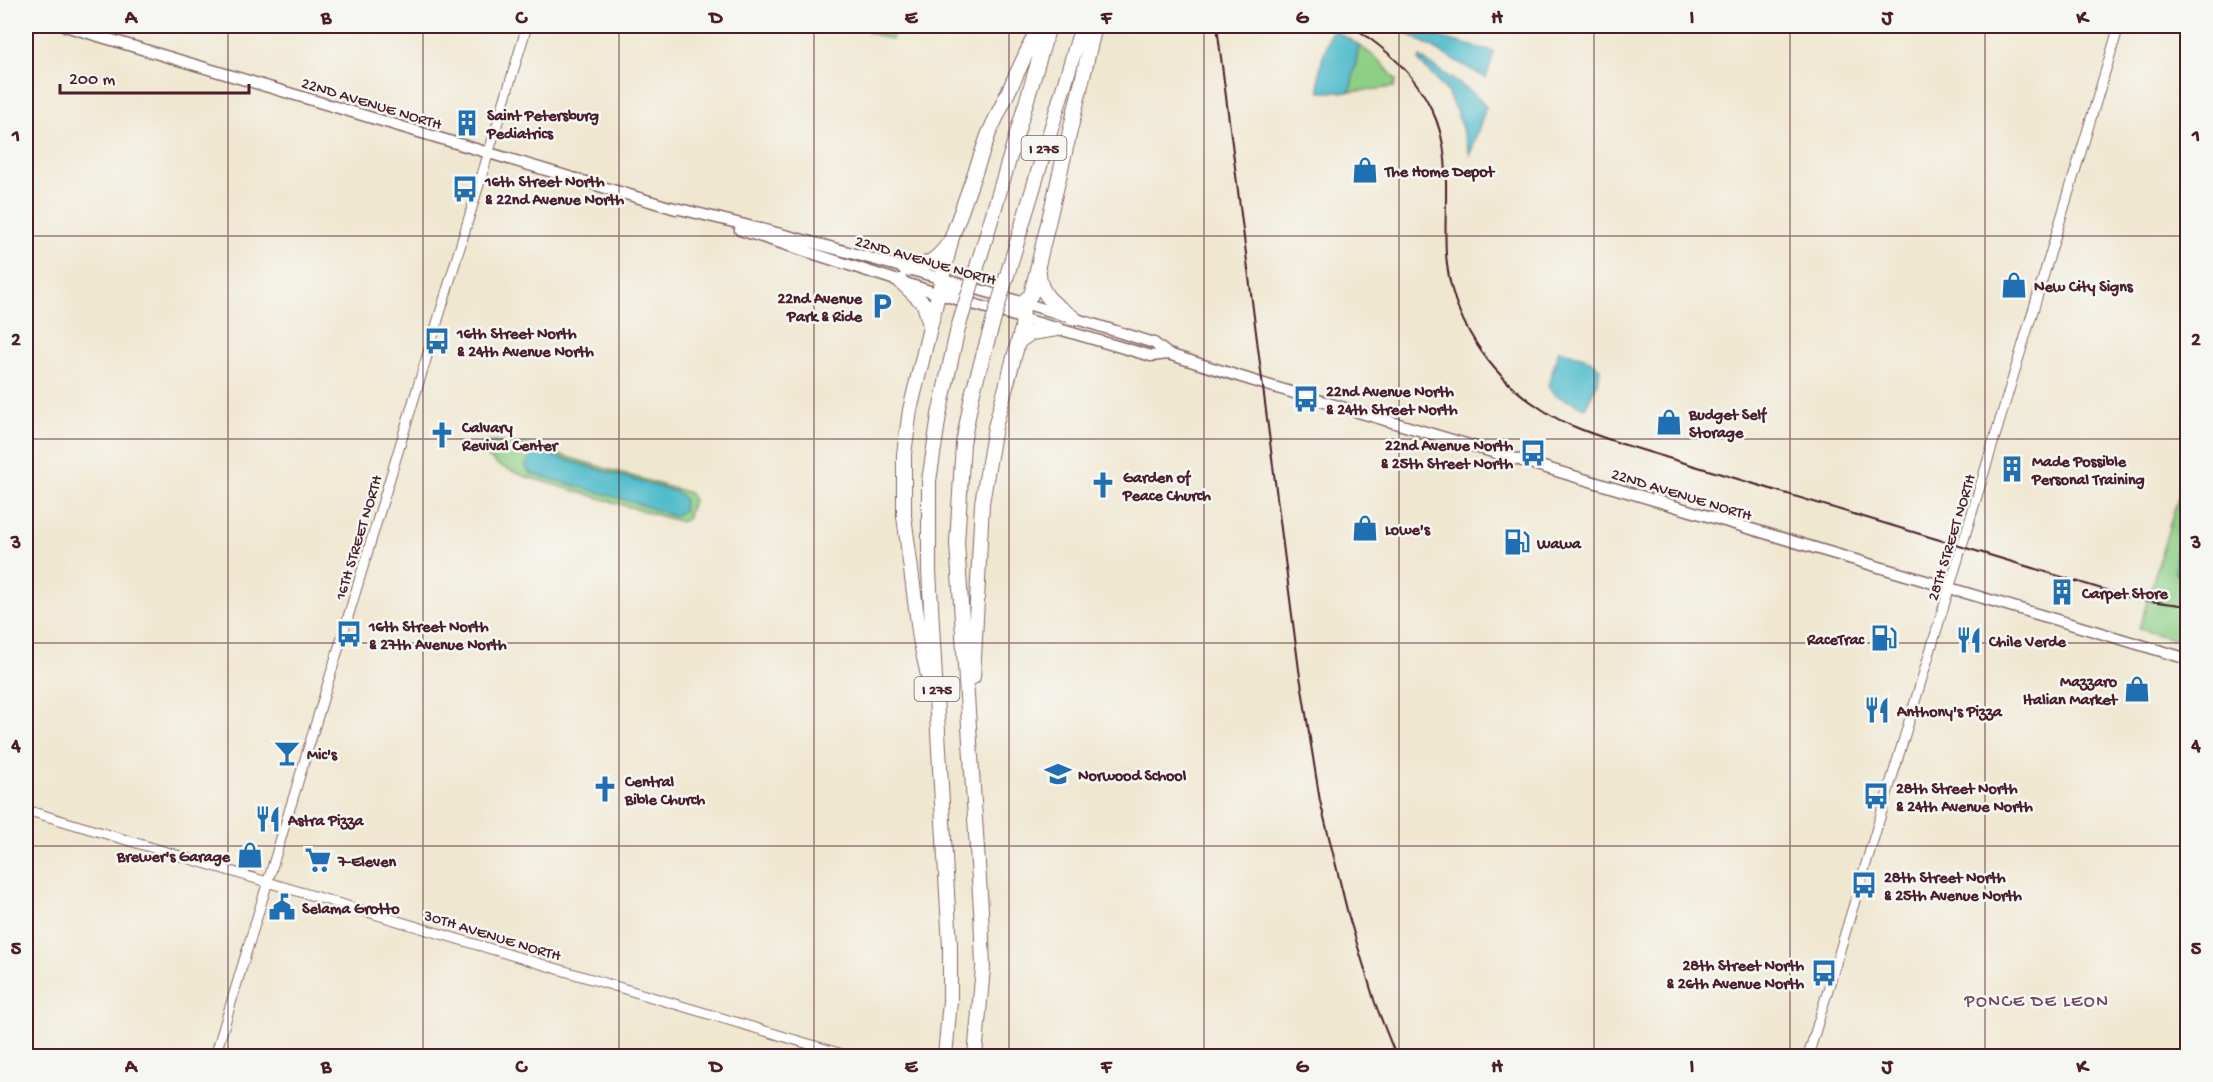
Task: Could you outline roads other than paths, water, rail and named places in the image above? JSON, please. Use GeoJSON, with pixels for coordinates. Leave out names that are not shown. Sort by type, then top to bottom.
{"type":"FeatureCollection","features":[{"type":"Feature","properties":{"kind":"highway"},"geometry":{"type":"LineString","coordinates":[[939,731],[920,639],[904,516],[903,454],[910,410],[952,237],[993,123],[1039,26]]}},
{"type":"Feature","properties":{"kind":"highway","name":"I 275"},"geometry":{"type":"LineString","coordinates":[[945,1054],[951,975],[929,571],[929,481],[939,415],[958,328],[1049,26]]}},
{"type":"Feature","properties":{"kind":"highway","name":"I 275"},"geometry":{"type":"LineString","coordinates":[[975,1056],[982,968],[969,724],[959,592],[958,496],[963,442],[973,391],[1082,26]]}},
{"type":"Feature","properties":{"kind":"highway"},"geometry":{"type":"LineString","coordinates":[[994,311],[1011,309],[1023,303],[1031,295],[1095,26]]}},
{"type":"Feature","properties":{"kind":"highway"},"geometry":{"type":"LineString","coordinates":[[930,325],[924,304],[903,275],[938,257],[952,237]]}},
{"type":"Feature","properties":{"kind":"highway"},"geometry":{"type":"LineString","coordinates":[[1039,266],[1043,292],[1074,318]]}},
{"type":"Feature","properties":{"kind":"highway"},"geometry":{"type":"LineString","coordinates":[[939,294],[952,288],[969,286]]}},
{"type":"Feature","properties":{"kind":"highway"},"geometry":{"type":"LineString","coordinates":[[969,724],[982,500],[995,427],[1023,320],[1023,303]]}},
{"type":"Feature","properties":{"kind":"highway"},"geometry":{"type":"LineString","coordinates":[[1018,342],[1031,333],[1057,329]]}},
{"type":"Feature","properties":{"kind":"main road","name":"22ND AVENUE NORTH"},"geometry":{"type":"LineString","coordinates":[[65,26],[671,207],[796,236],[903,275],[939,294],[1023,320],[1151,356],[1168,354]]}},
{"type":"Feature","properties":{"kind":"main road","name":"22ND AVENUE NORTH"},"geometry":{"type":"LineString","coordinates":[[903,275],[943,279],[969,286],[1154,343],[1168,354],[2187,659]]}},
{"type":"Feature","properties":{"kind":"street","name":"16TH STREET NORTH"},"geometry":{"type":"LineString","coordinates":[[215,1056],[527,26]]}},
{"type":"Feature","properties":{"kind":"street","name":"28TH STREET NORTH"},"geometry":{"type":"LineString","coordinates":[[1808,1056],[2119,26]]}},
{"type":"Feature","properties":{"kind":"street","name":"30TH AVENUE NORTH"},"geometry":{"type":"LineString","coordinates":[[26,810],[849,1056]]}},
{"type":"Feature","properties":{"kind":"water"},"geometry":{"type":"Polygon","coordinates":[[[1405,28],[1494,52],[1486,78],[1403,31],[1405,28]]]}},
{"type":"Feature","properties":{"kind":"water"},"geometry":{"type":"Polygon","coordinates":[[[1335,31],[1359,45],[1350,92],[1320,92],[1319,77],[1322,62],[1331,32],[1335,31]]]}},
{"type":"Feature","properties":{"kind":"water"},"geometry":{"type":"Polygon","coordinates":[[[1420,57],[1473,93],[1486,107],[1470,155],[1458,115],[1446,90],[1419,61],[1420,57]]]}},
{"type":"Feature","properties":{"kind":"water"},"geometry":{"type":"Polygon","coordinates":[[[1559,350],[1584,357],[1600,368],[1598,382],[1585,408],[1553,394],[1548,386],[1559,350]]]}},
{"type":"Feature","properties":{"kind":"water"},"geometry":{"type":"Polygon","coordinates":[[[532,450],[676,492],[684,499],[683,510],[672,515],[530,473],[526,467],[532,450]]]}},
{"type":"Feature","properties":{"kind":"water"},"geometry":{"type":"Polygon","coordinates":[[[2182,548],[2187,550],[2187,578],[2175,573],[2176,552],[2182,548]]]}},
{"type":"Feature","properties":{"kind":"railway"},"geometry":{"type":"LineString","coordinates":[[1217,26],[1299,670],[1320,801],[1348,914],[1375,1003],[1396,1056]]}},
{"type":"Feature","properties":{"kind":"railway"},"geometry":{"type":"LineString","coordinates":[[1352,26],[1398,62],[1417,84],[1432,110],[1443,145],[1446,181],[1446,254],[1455,300],[1464,322],[1490,362],[1523,396],[1543,410],[1571,425],[1622,444],[2135,599],[2188,606]]}},
{"type":"Feature","properties":{"kind":"place","name":"Saint Petersburg Pediatrics"},"geometry":{"type":"Point","coordinates":[467,123]}},
{"type":"Feature","properties":{"kind":"place","name":"The Home Depot"},"geometry":{"type":"Point","coordinates":[1365,170]}},
{"type":"Feature","properties":{"kind":"place","name":"16th Street North & 22nd Avenue North"},"geometry":{"type":"Point","coordinates":[465,189]}},
{"type":"Feature","properties":{"kind":"place","name":"New City Signs"},"geometry":{"type":"Point","coordinates":[2014,285]}},
{"type":"Feature","properties":{"kind":"place","name":"22nd Avenue Park & Ride"},"geometry":{"type":"Point","coordinates":[882,306]}},
{"type":"Feature","properties":{"kind":"place","name":"16th Street North & 24th Avenue North"},"geometry":{"type":"Point","coordinates":[437,341]}},
{"type":"Feature","properties":{"kind":"place","name":"22nd Avenue North & 24th Street North"},"geometry":{"type":"Point","coordinates":[1306,399]}},
{"type":"Feature","properties":{"kind":"place","name":"Budget Self Storage"},"geometry":{"type":"Point","coordinates":[1669,422]}},
{"type":"Feature","properties":{"kind":"place","name":"Calvary Revival Center"},"geometry":{"type":"Point","coordinates":[442,435]}},
{"type":"Feature","properties":{"kind":"place","name":"22nd Avenue North & 25th Street North"},"geometry":{"type":"Point","coordinates":[1533,453]}},
{"type":"Feature","properties":{"kind":"place","name":"Made Possible Personal Training"},"geometry":{"type":"Point","coordinates":[2012,469]}},
{"type":"Feature","properties":{"kind":"place","name":"Garden of Peace Church"},"geometry":{"type":"Point","coordinates":[1103,485]}},
{"type":"Feature","properties":{"kind":"place","name":"Lowe's"},"geometry":{"type":"Point","coordinates":[1365,528]}},
{"type":"Feature","properties":{"kind":"place","name":"Wawa"},"geometry":{"type":"Point","coordinates":[1517,542]}},
{"type":"Feature","properties":{"kind":"place","name":"Carpet Store"},"geometry":{"type":"Point","coordinates":[2062,592]}},
{"type":"Feature","properties":{"kind":"place","name":"16th Street North & 27th Avenue North"},"geometry":{"type":"Point","coordinates":[349,634]}},
{"type":"Feature","properties":{"kind":"place","name":"RaceTrac"},"geometry":{"type":"Point","coordinates":[1884,638]}},
{"type":"Feature","properties":{"kind":"place","name":"Chile Verde"},"geometry":{"type":"Point","coordinates":[1969,640]}},
{"type":"Feature","properties":{"kind":"place","name":"Mazzaro Italian Market"},"geometry":{"type":"Point","coordinates":[2137,689]}},
{"type":"Feature","properties":{"kind":"place","name":"Anthony's Pizza"},"geometry":{"type":"Point","coordinates":[1877,710]}},
{"type":"Feature","properties":{"kind":"place","name":"Mic's"},"geometry":{"type":"Point","coordinates":[287,753]}},
{"type":"Feature","properties":{"kind":"place","name":"Norwood School"},"geometry":{"type":"Point","coordinates":[1058,774]}},
{"type":"Feature","properties":{"kind":"place","name":"Central Bible Church"},"geometry":{"type":"Point","coordinates":[605,789]}},
{"type":"Feature","properties":{"kind":"place","name":"28th Street North & 24th Avenue North"},"geometry":{"type":"Point","coordinates":[1876,796]}},
{"type":"Feature","properties":{"kind":"place","name":"Astra Pizza"},"geometry":{"type":"Point","coordinates":[268,819]}},
{"type":"Feature","properties":{"kind":"place","name":"Brewer's Garage"},"geometry":{"type":"Point","coordinates":[250,855]}},
{"type":"Feature","properties":{"kind":"place","name":"7-Eleven"},"geometry":{"type":"Point","coordinates":[318,860]}},
{"type":"Feature","properties":{"kind":"place","name":"28th Street North & 25th Avenue North"},"geometry":{"type":"Point","coordinates":[1864,885]}},
{"type":"Feature","properties":{"kind":"place","name":"Selama Grotto"},"geometry":{"type":"Point","coordinates":[282,907]}},
{"type":"Feature","properties":{"kind":"place","name":"28th Street North & 26th Avenue North"},"geometry":{"type":"Point","coordinates":[1824,973]}},
{"type":"Feature","properties":{"kind":"district","name":"PONCE DE LEON"},"geometry":{"type":"Point","coordinates":[2037,1000]}}]}
